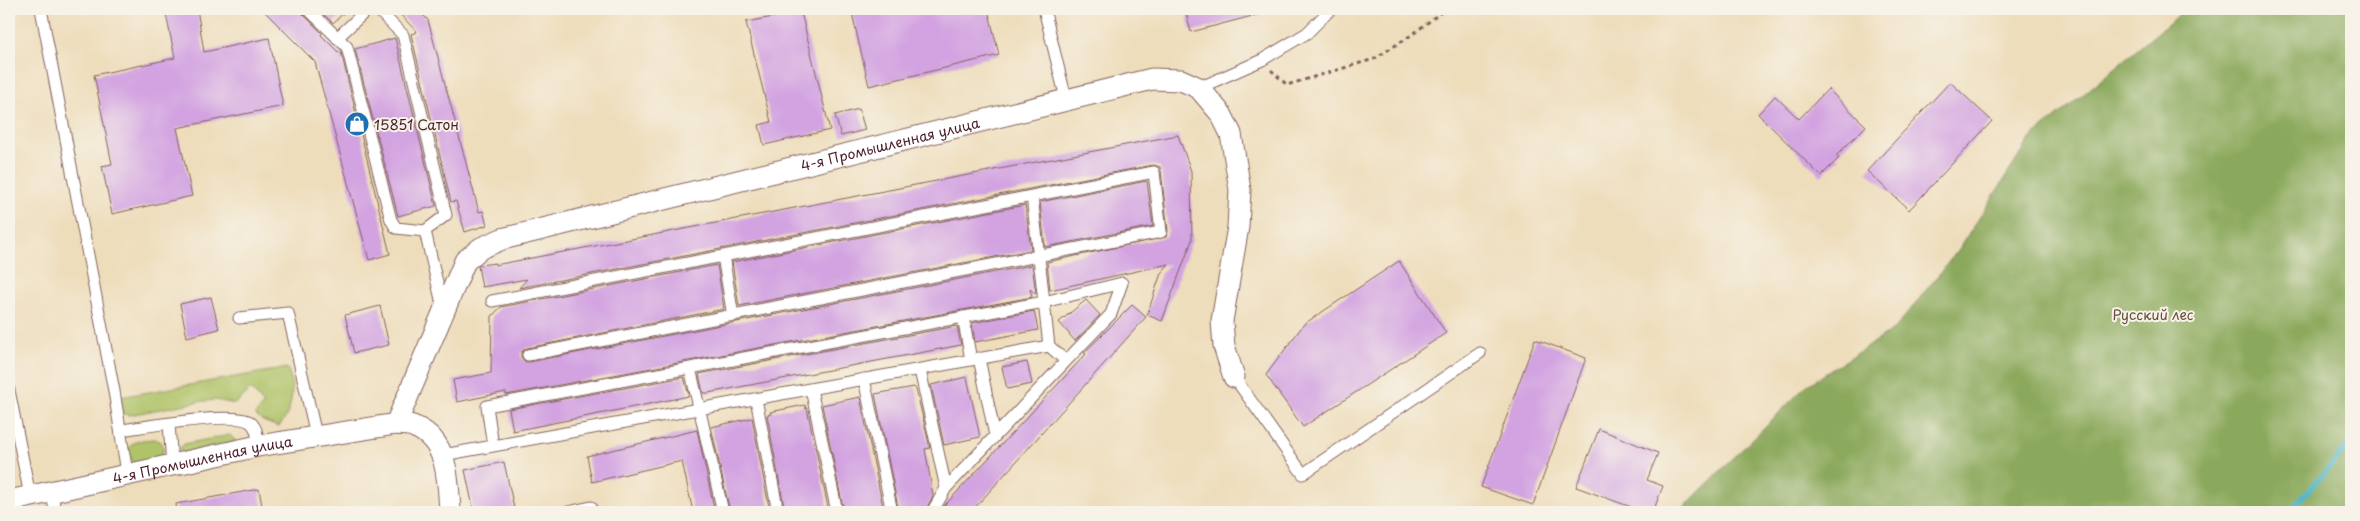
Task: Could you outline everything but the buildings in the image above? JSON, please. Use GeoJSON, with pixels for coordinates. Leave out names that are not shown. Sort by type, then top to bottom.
{"type":"FeatureCollection","features":[{"type":"Feature","properties":{"kind":"street","name":"4-я Промышленная улица"},"geometry":{"type":"LineString","coordinates":[[396,424],[465,261],[481,248],[502,238],[1152,79],[1181,80],[1199,88]]}},
{"type":"Feature","properties":{"kind":"street"},"geometry":{"type":"LineString","coordinates":[[1199,88],[1221,114],[1231,134],[1240,190],[1238,227],[1222,321],[1224,346],[1234,376]]}},
{"type":"Feature","properties":{"kind":"street","name":"4-я Промышленная улица"},"geometry":{"type":"LineString","coordinates":[[9,501],[30,496],[53,502],[127,473],[316,435],[396,424],[415,426],[432,438],[443,454],[448,479],[450,512]]}},
{"type":"Feature","properties":{"kind":"lane"},"geometry":{"type":"LineString","coordinates":[[42,9],[127,473]]}},
{"type":"Feature","properties":{"kind":"lane"},"geometry":{"type":"LineString","coordinates":[[308,9],[347,47],[391,220],[396,228],[425,231],[446,215],[404,35],[377,9]]}},
{"type":"Feature","properties":{"kind":"lane"},"geometry":{"type":"LineString","coordinates":[[337,38],[368,9]]}},
{"type":"Feature","properties":{"kind":"lane"},"geometry":{"type":"LineString","coordinates":[[1044,9],[1066,99]]}},
{"type":"Feature","properties":{"kind":"lane"},"geometry":{"type":"LineString","coordinates":[[1199,88],[1262,60],[1307,33],[1330,9]]}},
{"type":"Feature","properties":{"kind":"lane"},"geometry":{"type":"LineString","coordinates":[[492,302],[1154,172],[1161,232],[528,355]]}},
{"type":"Feature","properties":{"kind":"lane"},"geometry":{"type":"LineString","coordinates":[[1032,196],[1049,346],[1066,361]]}},
{"type":"Feature","properties":{"kind":"lane"},"geometry":{"type":"LineString","coordinates":[[425,231],[444,312]]}},
{"type":"Feature","properties":{"kind":"lane"},"geometry":{"type":"LineString","coordinates":[[723,256],[733,316]]}},
{"type":"Feature","properties":{"kind":"lane"},"geometry":{"type":"LineString","coordinates":[[493,446],[487,406],[1044,302],[1122,283],[1111,314],[946,488],[932,512]]}},
{"type":"Feature","properties":{"kind":"lane"},"geometry":{"type":"LineString","coordinates":[[239,318],[288,313],[316,435]]}},
{"type":"Feature","properties":{"kind":"lane"},"geometry":{"type":"LineString","coordinates":[[963,317],[996,436]]}},
{"type":"Feature","properties":{"kind":"lane"},"geometry":{"type":"LineString","coordinates":[[443,454],[1049,346]]}},
{"type":"Feature","properties":{"kind":"lane"},"geometry":{"type":"LineString","coordinates":[[1234,376],[1302,474],[1480,353]]}},
{"type":"Feature","properties":{"kind":"lane"},"geometry":{"type":"LineString","coordinates":[[690,368],[723,512]]}},
{"type":"Feature","properties":{"kind":"lane"},"geometry":{"type":"LineString","coordinates":[[920,370],[946,488]]}},
{"type":"Feature","properties":{"kind":"lane"},"geometry":{"type":"LineString","coordinates":[[864,379],[892,512]]}},
{"type":"Feature","properties":{"kind":"lane"},"geometry":{"type":"LineString","coordinates":[[811,389],[837,512]]}},
{"type":"Feature","properties":{"kind":"lane"},"geometry":{"type":"LineString","coordinates":[[9,390],[30,496]]}},
{"type":"Feature","properties":{"kind":"lane"},"geometry":{"type":"LineString","coordinates":[[756,399],[778,512]]}},
{"type":"Feature","properties":{"kind":"lane"},"geometry":{"type":"LineString","coordinates":[[120,430],[230,417],[249,421],[256,429],[258,446]]}},
{"type":"Feature","properties":{"kind":"lane"},"geometry":{"type":"LineString","coordinates":[[170,424],[172,464]]}},
{"type":"Feature","properties":{"kind":"lane"},"geometry":{"type":"LineString","coordinates":[[568,512],[591,507]]}},
{"type":"Feature","properties":{"kind":"path"},"geometry":{"type":"LineString","coordinates":[[1262,60],[1287,84],[1374,59],[1413,34],[1445,9]]}},
{"type":"Feature","properties":{"kind":"green space","name":"Русский лес"},"geometry":{"type":"Polygon","coordinates":[[[2186,9],[2351,9],[2351,512],[1679,512],[1806,386],[1895,329],[1959,249],[2031,138],[2186,9]]]}},
{"type":"Feature","properties":{"kind":"green space"},"geometry":{"type":"Polygon","coordinates":[[[287,368],[290,375],[291,399],[287,415],[278,427],[263,421],[255,415],[264,404],[251,389],[235,404],[216,400],[202,401],[129,415],[122,413],[120,397],[287,368]]]}},
{"type":"Feature","properties":{"kind":"green space"},"geometry":{"type":"Polygon","coordinates":[[[230,435],[236,441],[182,453],[180,449],[184,444],[230,435]]]}},
{"type":"Feature","properties":{"kind":"green space"},"geometry":{"type":"Polygon","coordinates":[[[155,439],[163,446],[161,457],[137,464],[132,461],[128,450],[130,446],[139,441],[155,439]]]}},
{"type":"Feature","properties":{"kind":"waterway"},"geometry":{"type":"LineString","coordinates":[[2289,512],[2351,443]]}},
{"type":"Feature","properties":{"kind":"place","name":"15851 Сатон"},"geometry":{"type":"Point","coordinates":[357,124]}}]}
